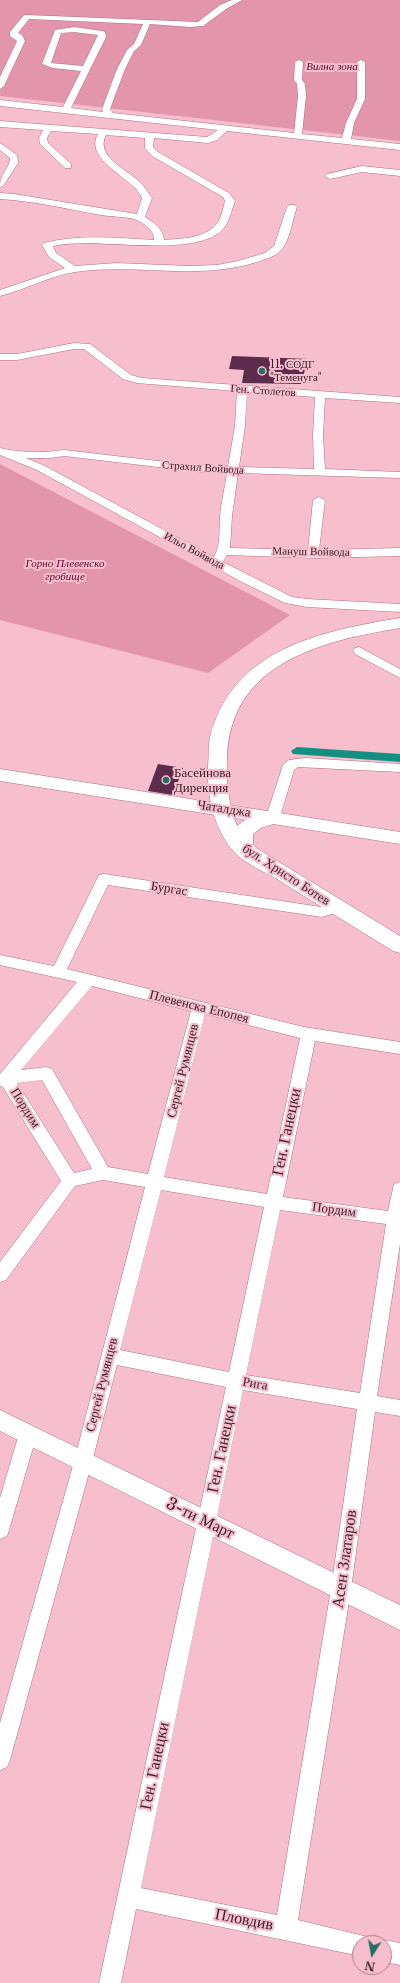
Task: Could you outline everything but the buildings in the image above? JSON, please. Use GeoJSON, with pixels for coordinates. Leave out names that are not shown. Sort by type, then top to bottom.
{"type":"FeatureCollection","features":[{"type":"Feature","properties":{"kind":"main road","name":"бул. Христо Ботев"},"geometry":{"type":"LineString","coordinates":[[400,623],[354,631],[310,644],[278,658],[252,676],[228,709],[219,734],[217,764],[222,809],[234,840],[250,855],[400,946]]}},
{"type":"Feature","properties":{"kind":"main road"},"geometry":{"type":"LineString","coordinates":[[250,855],[243,844],[244,831],[254,823],[273,817]]}},
{"type":"Feature","properties":{"kind":"street"},"geometry":{"type":"LineString","coordinates":[[109,114],[106,108],[116,79],[131,50],[137,45],[147,23],[152,20],[200,24],[223,7],[238,0]]}},
{"type":"Feature","properties":{"kind":"street"},"geometry":{"type":"LineString","coordinates":[[0,86],[22,41],[19,37],[12,34],[27,17],[134,20],[147,23]]}},
{"type":"Feature","properties":{"kind":"street"},"geometry":{"type":"LineString","coordinates":[[66,110],[86,69],[102,34],[97,31],[61,30],[58,32],[46,62],[48,65],[86,69]]}},
{"type":"Feature","properties":{"kind":"street"},"geometry":{"type":"LineString","coordinates":[[298,135],[302,96],[301,84],[298,80],[299,62]]}},
{"type":"Feature","properties":{"kind":"street"},"geometry":{"type":"LineString","coordinates":[[346,140],[350,123],[361,99],[361,62]]}},
{"type":"Feature","properties":{"kind":"street"},"geometry":{"type":"LineString","coordinates":[[0,103],[400,146]]}},
{"type":"Feature","properties":{"kind":"street"},"geometry":{"type":"LineString","coordinates":[[0,124],[208,140],[214,138],[225,128]]}},
{"type":"Feature","properties":{"kind":"street"},"geometry":{"type":"LineString","coordinates":[[48,128],[42,138],[44,144],[68,166]]}},
{"type":"Feature","properties":{"kind":"street"},"geometry":{"type":"LineString","coordinates":[[104,131],[100,138],[100,148],[110,164],[138,184],[147,198],[140,218]]}},
{"type":"Feature","properties":{"kind":"street"},"geometry":{"type":"LineString","coordinates":[[73,269],[52,255],[47,245],[57,242],[77,241],[159,243],[182,242],[206,235],[216,230],[222,223],[230,201],[226,196],[155,154],[149,148],[150,135]]}},
{"type":"Feature","properties":{"kind":"street"},"geometry":{"type":"LineString","coordinates":[[0,146],[14,157],[14,163],[0,184]]}},
{"type":"Feature","properties":{"kind":"street"},"geometry":{"type":"LineString","coordinates":[[330,176],[362,169],[400,173]]}},
{"type":"Feature","properties":{"kind":"street"},"geometry":{"type":"LineString","coordinates":[[0,196],[18,197],[140,218],[156,228],[160,235],[159,243]]}},
{"type":"Feature","properties":{"kind":"street"},"geometry":{"type":"LineString","coordinates":[[0,293],[73,269],[116,266],[190,269],[217,268],[240,264],[268,255],[278,248],[286,232],[292,207]]}},
{"type":"Feature","properties":{"kind":"street","name":"Ген. Столетов"},"geometry":{"type":"LineString","coordinates":[[0,357],[17,357],[74,346],[86,346],[127,377],[140,381],[242,390],[400,400]]}},
{"type":"Feature","properties":{"kind":"street"},"geometry":{"type":"LineString","coordinates":[[220,558],[240,426],[242,390]]}},
{"type":"Feature","properties":{"kind":"street"},"geometry":{"type":"LineString","coordinates":[[320,395],[318,435],[320,472]]}},
{"type":"Feature","properties":{"kind":"street","name":"Страхил Войвода"},"geometry":{"type":"LineString","coordinates":[[4,453],[64,453],[176,467],[234,471],[400,475]]}},
{"type":"Feature","properties":{"kind":"street","name":"Ильо Войвода"},"geometry":{"type":"LineString","coordinates":[[4,453],[41,468],[220,558],[289,600],[307,603],[400,608]]}},
{"type":"Feature","properties":{"kind":"street"},"geometry":{"type":"LineString","coordinates":[[313,554],[318,500]]}},
{"type":"Feature","properties":{"kind":"street","name":"Мануш Войвода"},"geometry":{"type":"LineString","coordinates":[[220,558],[247,551],[313,554],[400,552]]}},
{"type":"Feature","properties":{"kind":"street"},"geometry":{"type":"LineString","coordinates":[[359,651],[400,674]]}},
{"type":"Feature","properties":{"kind":"street"},"geometry":{"type":"LineString","coordinates":[[273,817],[288,768],[294,762],[400,768]]}},
{"type":"Feature","properties":{"kind":"street","name":"Чаталджа"},"geometry":{"type":"LineString","coordinates":[[0,774],[400,838]]}},
{"type":"Feature","properties":{"kind":"street","name":"Бургас"},"geometry":{"type":"LineString","coordinates":[[58,972],[104,879],[322,912],[336,907]]}},
{"type":"Feature","properties":{"kind":"street","name":"Плевенска Епопея"},"geometry":{"type":"LineString","coordinates":[[0,960],[58,972],[199,1008],[308,1033],[400,1048]]}},
{"type":"Feature","properties":{"kind":"street"},"geometry":{"type":"LineString","coordinates":[[3,1081],[88,980]]}},
{"type":"Feature","properties":{"kind":"street","name":"Сергей Румянцев"},"geometry":{"type":"LineString","coordinates":[[0,1760],[83,1462],[199,1008]]}},
{"type":"Feature","properties":{"kind":"street","name":"Ген. Ганецки"},"geometry":{"type":"LineString","coordinates":[[110,1983],[206,1522],[237,1381],[272,1202],[308,1033]]}},
{"type":"Feature","properties":{"kind":"street","name":"Пордим"},"geometry":{"type":"LineString","coordinates":[[103,1174],[46,1073],[3,1081],[70,1181],[103,1174],[272,1202],[398,1219]]}},
{"type":"Feature","properties":{"kind":"street"},"geometry":{"type":"LineString","coordinates":[[0,1275],[70,1181]]}},
{"type":"Feature","properties":{"kind":"street","name":"Асен Златаров"},"geometry":{"type":"LineString","coordinates":[[286,1928],[341,1589],[367,1404],[398,1219],[400,1189]]}},
{"type":"Feature","properties":{"kind":"street","name":"Рига"},"geometry":{"type":"LineString","coordinates":[[110,1356],[237,1381],[367,1404],[400,1408]]}},
{"type":"Feature","properties":{"kind":"street","name":"3-ти Март"},"geometry":{"type":"LineString","coordinates":[[0,1420],[400,1618]]}},
{"type":"Feature","properties":{"kind":"street"},"geometry":{"type":"LineString","coordinates":[[0,1530],[28,1434]]}},
{"type":"Feature","properties":{"kind":"street","name":"Пловдив"},"geometry":{"type":"LineString","coordinates":[[128,1896],[286,1928],[352,1943]]}},
{"type":"Feature","properties":{"kind":"green space","name":"Вилна зона"},"geometry":{"type":"Polygon","coordinates":[[[0,0],[400,0],[400,141],[0,96],[0,0]]]}},
{"type":"Feature","properties":{"kind":"green space","name":"Горно Плевенско гробище"},"geometry":{"type":"Polygon","coordinates":[[[0,464],[290,615],[208,673],[0,620],[0,464]]]}},
{"type":"Feature","properties":{"kind":"waterway"},"geometry":{"type":"LineString","coordinates":[[297,751],[400,758]]}},
{"type":"Feature","properties":{"kind":"place","name":"11. СОДГ \"Теменуга\""},"geometry":{"type":"Point","coordinates":[262,371]}},
{"type":"Feature","properties":{"kind":"place","name":"Басейнова Дирекция"},"geometry":{"type":"Point","coordinates":[166,780]}}]}
